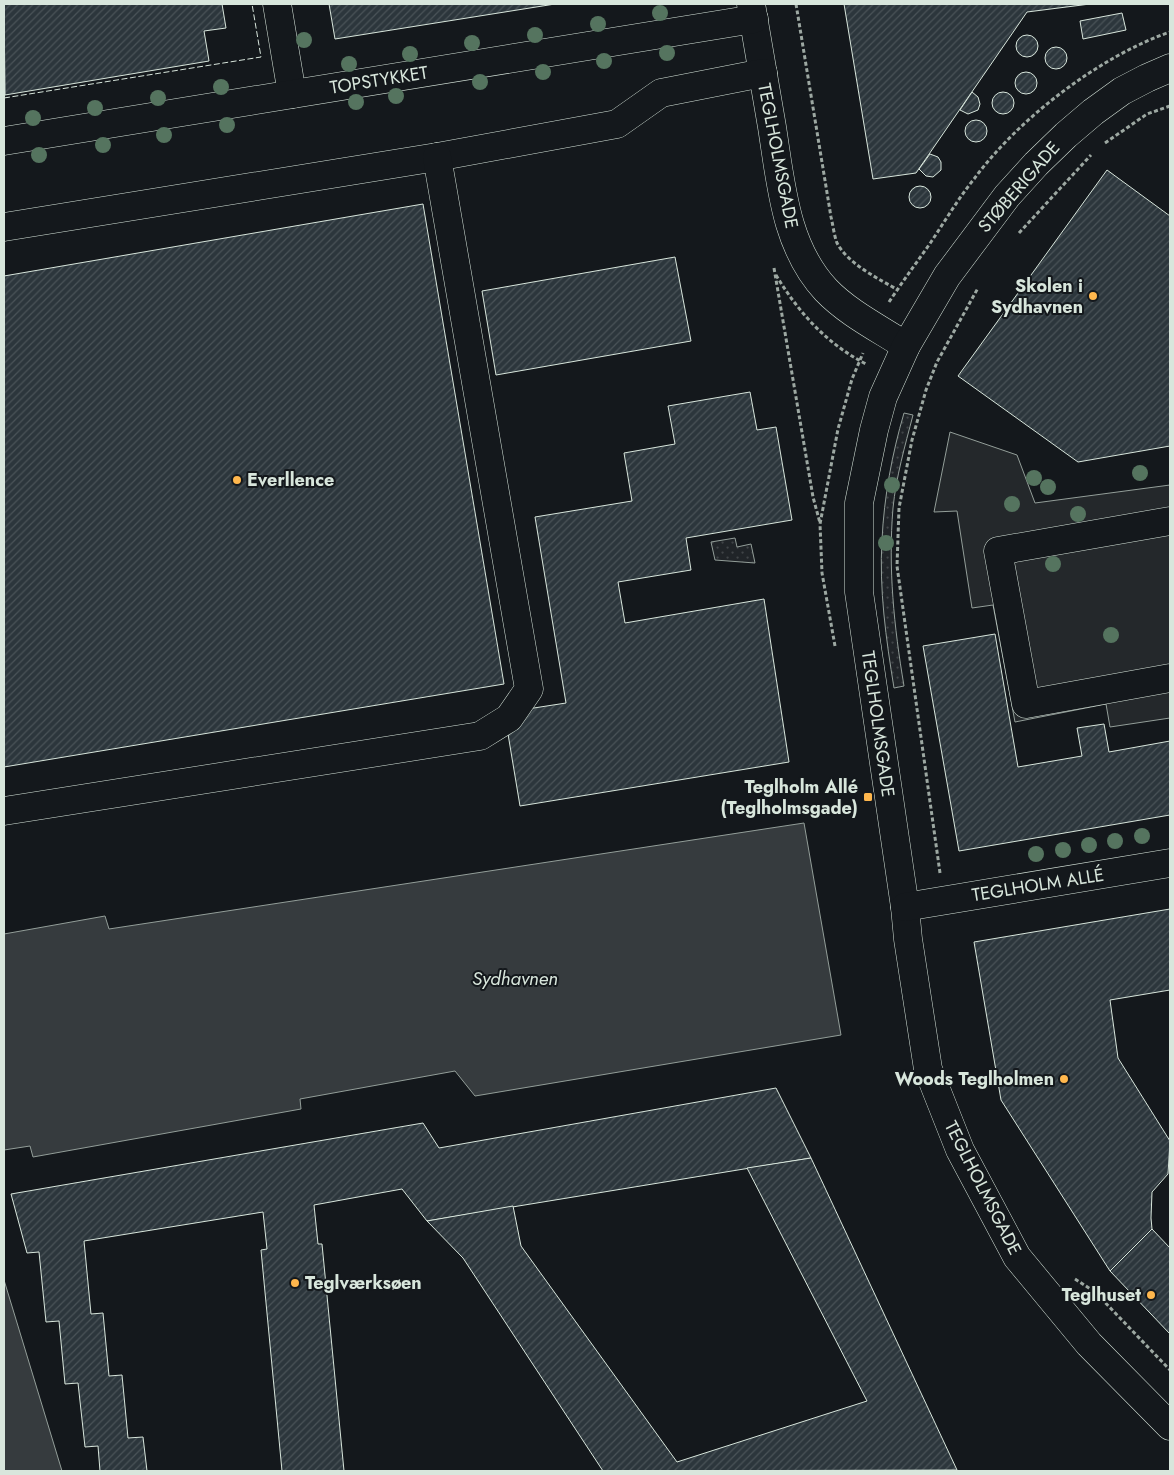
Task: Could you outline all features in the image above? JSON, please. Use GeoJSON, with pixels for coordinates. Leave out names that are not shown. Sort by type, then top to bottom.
{"type":"FeatureCollection","features":[{"type":"Feature","properties":{"kind":"street"},"geometry":{"type":"LineString","coordinates":[[277,4],[292,94]]}},
{"type":"Feature","properties":{"kind":"street","name":"TOPSTYKKET"},"geometry":{"type":"LineString","coordinates":[[4,141],[292,94],[753,11]]}},
{"type":"Feature","properties":{"kind":"street","name":"TEGLHOLMSGADE"},"geometry":{"type":"LineString","coordinates":[[753,11],[784,204],[791,231],[816,277],[835,299],[906,346],[883,397],[859,503],[859,592],[928,1069],[960,1150],[1017,1257],[1089,1344],[1170,1426]]}},
{"type":"Feature","properties":{"kind":"street","name":"STØBERIGADE"},"geometry":{"type":"LineString","coordinates":[[906,346],[947,276],[976,235],[1036,164],[1066,135],[1115,96],[1147,78],[1170,68]]}},
{"type":"Feature","properties":{"kind":"street"},"geometry":{"type":"LineString","coordinates":[[4,227],[437,157],[617,124],[661,93],[763,73]]}},
{"type":"Feature","properties":{"kind":"street"},"geometry":{"type":"LineString","coordinates":[[4,811],[480,736],[509,718],[529,689],[437,157]]}},
{"type":"Feature","properties":{"kind":"street"},"geometry":{"type":"LineString","coordinates":[[1170,521],[998,552],[1026,704],[1170,678]]}},
{"type":"Feature","properties":{"kind":"street","name":"TEGLHOLM ALLÉ"},"geometry":{"type":"LineString","coordinates":[[905,907],[1170,863]]}},
{"type":"Feature","properties":{"kind":"path"},"geometry":{"type":"LineString","coordinates":[[796,4],[830,217],[836,241],[844,255],[870,273],[897,290],[958,322]]}},
{"type":"Feature","properties":{"kind":"path"},"geometry":{"type":"LineString","coordinates":[[1014,239],[1097,148],[1146,114],[1170,106]]}},
{"type":"Feature","properties":{"kind":"path"},"geometry":{"type":"LineString","coordinates":[[944,901],[897,566],[899,508],[912,440],[926,390],[937,362],[982,281]]}},
{"type":"Feature","properties":{"kind":"path"},"geometry":{"type":"LineString","coordinates":[[1071,1276],[1096,1292],[1170,1370]]}},
{"type":"Feature","properties":{"kind":"shaded area"},"geometry":{"type":"Polygon","coordinates":[[[904,413],[913,415],[894,496],[891,553],[897,642],[904,686],[894,688],[884,614],[881,558],[883,524],[892,460],[904,413]]]}},
{"type":"Feature","properties":{"kind":"shaded area"},"geometry":{"type":"Polygon","coordinates":[[[950,432],[1017,455],[1035,503],[1170,485],[1170,718],[1110,727],[1106,704],[1015,722],[993,605],[972,608],[957,511],[934,512],[950,432]]]}},
{"type":"Feature","properties":{"kind":"shaded area"},"geometry":{"type":"Polygon","coordinates":[[[735,538],[737,547],[751,544],[755,563],[715,560],[711,542],[735,538]]]}},
{"type":"Feature","properties":{"kind":"water","name":"Sydhavnen"},"geometry":{"type":"Polygon","coordinates":[[[804,823],[841,1035],[475,1096],[455,1071],[300,1099],[301,1109],[33,1157],[30,1146],[4,1150],[4,934],[105,916],[109,929],[804,823]]]}},
{"type":"Feature","properties":{"kind":"water"},"geometry":{"type":"Polygon","coordinates":[[[4,1280],[62,1471],[4,1471],[4,1280]]]}},
{"type":"Feature","properties":{"kind":"building"},"geometry":{"type":"Polygon","coordinates":[[[4,4],[222,4],[226,28],[204,31],[209,61],[5,95],[4,4]]]}},
{"type":"Feature","properties":{"kind":"building"},"geometry":{"type":"Polygon","coordinates":[[[329,4],[555,4],[335,39],[329,4]]]}},
{"type":"Feature","properties":{"kind":"building"},"geometry":{"type":"Polygon","coordinates":[[[844,4],[1090,4],[1027,12],[916,173],[873,179],[844,4]]]}},
{"type":"Feature","properties":{"kind":"building"},"geometry":{"type":"Polygon","coordinates":[[[1122,13],[1126,30],[1083,39],[1080,21],[1122,13]]]}},
{"type":"Feature","properties":{"kind":"building"},"geometry":{"type":"Polygon","coordinates":[[[1027,35],[1035,38],[1038,46],[1035,54],[1027,57],[1019,54],[1016,46],[1019,38],[1027,35]]]}},
{"type":"Feature","properties":{"kind":"building"},"geometry":{"type":"Polygon","coordinates":[[[1056,47],[1064,50],[1067,58],[1064,66],[1056,69],[1048,66],[1045,58],[1048,50],[1056,47]]]}},
{"type":"Feature","properties":{"kind":"building"},"geometry":{"type":"Polygon","coordinates":[[[1026,72],[1034,75],[1037,83],[1034,91],[1026,94],[1018,91],[1015,83],[1018,75],[1026,72]]]}},
{"type":"Feature","properties":{"kind":"building"},"geometry":{"type":"Polygon","coordinates":[[[972,92],[978,97],[980,104],[978,110],[968,114],[960,110],[972,92]]]}},
{"type":"Feature","properties":{"kind":"building"},"geometry":{"type":"Polygon","coordinates":[[[1003,92],[1011,95],[1014,103],[1011,111],[1003,114],[995,111],[992,103],[995,95],[1003,92]]]}},
{"type":"Feature","properties":{"kind":"building"},"geometry":{"type":"Polygon","coordinates":[[[976,120],[984,123],[987,131],[984,139],[976,142],[968,139],[965,131],[968,123],[976,120]]]}},
{"type":"Feature","properties":{"kind":"building"},"geometry":{"type":"Polygon","coordinates":[[[930,154],[938,157],[941,162],[941,170],[933,177],[926,176],[919,169],[930,154]]]}},
{"type":"Feature","properties":{"kind":"building","name":"Skolen i Sydhavnen"},"geometry":{"type":"Polygon","coordinates":[[[1107,170],[1170,216],[1170,446],[1078,462],[958,376],[1107,170]]]}},
{"type":"Feature","properties":{"kind":"building"},"geometry":{"type":"Polygon","coordinates":[[[920,186],[928,189],[931,197],[928,205],[920,208],[912,205],[909,197],[912,189],[920,186]]]}},
{"type":"Feature","properties":{"kind":"building","name":"Everllence"},"geometry":{"type":"Polygon","coordinates":[[[423,204],[504,684],[4,767],[4,276],[423,204]]]}},
{"type":"Feature","properties":{"kind":"building"},"geometry":{"type":"Polygon","coordinates":[[[675,257],[691,341],[496,375],[482,291],[675,257]]]}},
{"type":"Feature","properties":{"kind":"building"},"geometry":{"type":"Polygon","coordinates":[[[750,392],[757,430],[776,427],[792,520],[686,538],[691,570],[618,582],[625,623],[764,599],[789,762],[520,806],[508,734],[521,710],[566,703],[535,517],[632,501],[624,453],[675,444],[668,406],[750,392]]]}},
{"type":"Feature","properties":{"kind":"building"},"geometry":{"type":"Polygon","coordinates":[[[995,634],[1018,767],[1082,756],[1077,728],[1104,724],[1109,752],[1170,741],[1170,815],[959,851],[923,646],[995,634]]]}},
{"type":"Feature","properties":{"kind":"building","name":"Woods Teglholmen"},"geometry":{"type":"Polygon","coordinates":[[[1170,909],[1170,990],[1110,1000],[1118,1058],[1170,1141],[1168,1174],[1152,1192],[1152,1229],[1110,1271],[1001,1100],[974,942],[1170,909]]]}},
{"type":"Feature","properties":{"kind":"building","name":"Teglværksøen"},"geometry":{"type":"Polygon","coordinates":[[[776,1088],[811,1158],[427,1221],[402,1189],[314,1205],[318,1244],[322,1244],[344,1471],[282,1471],[261,1250],[267,1249],[263,1212],[84,1241],[91,1314],[103,1313],[109,1376],[122,1375],[128,1438],[143,1437],[147,1471],[100,1471],[98,1446],[85,1447],[78,1383],[65,1384],[59,1321],[46,1322],[39,1252],[27,1253],[11,1194],[423,1123],[439,1148],[776,1088]]]}},
{"type":"Feature","properties":{"kind":"building"},"geometry":{"type":"Polygon","coordinates":[[[811,1158],[957,1470],[603,1471],[463,1258],[427,1221],[513,1206],[521,1246],[677,1462],[867,1401],[747,1168],[811,1158]]]}},
{"type":"Feature","properties":{"kind":"building","name":"Teglhuset"},"geometry":{"type":"Polygon","coordinates":[[[1152,1229],[1170,1248],[1170,1334],[1110,1271],[1152,1229]]]}},
{"type":"Feature","properties":{"kind":"fence"},"geometry":{"type":"LineString","coordinates":[[4,98],[261,57],[252,4]]}},
{"type":"Feature","properties":{"kind":"place","name":"Skolen i Sydhavnen"},"geometry":{"type":"Point","coordinates":[1093,296]}},
{"type":"Feature","properties":{"kind":"place","name":"Everllence"},"geometry":{"type":"Point","coordinates":[237,480]}},
{"type":"Feature","properties":{"kind":"place","name":"Teglholm Allé (Teglholmsgade)"},"geometry":{"type":"Point","coordinates":[868,797]}},
{"type":"Feature","properties":{"kind":"place","name":"Woods Teglholmen"},"geometry":{"type":"Point","coordinates":[1064,1079]}},
{"type":"Feature","properties":{"kind":"place","name":"Teglværksøen"},"geometry":{"type":"Point","coordinates":[295,1283]}},
{"type":"Feature","properties":{"kind":"place","name":"Teglhuset"},"geometry":{"type":"Point","coordinates":[1151,1295]}}]}
